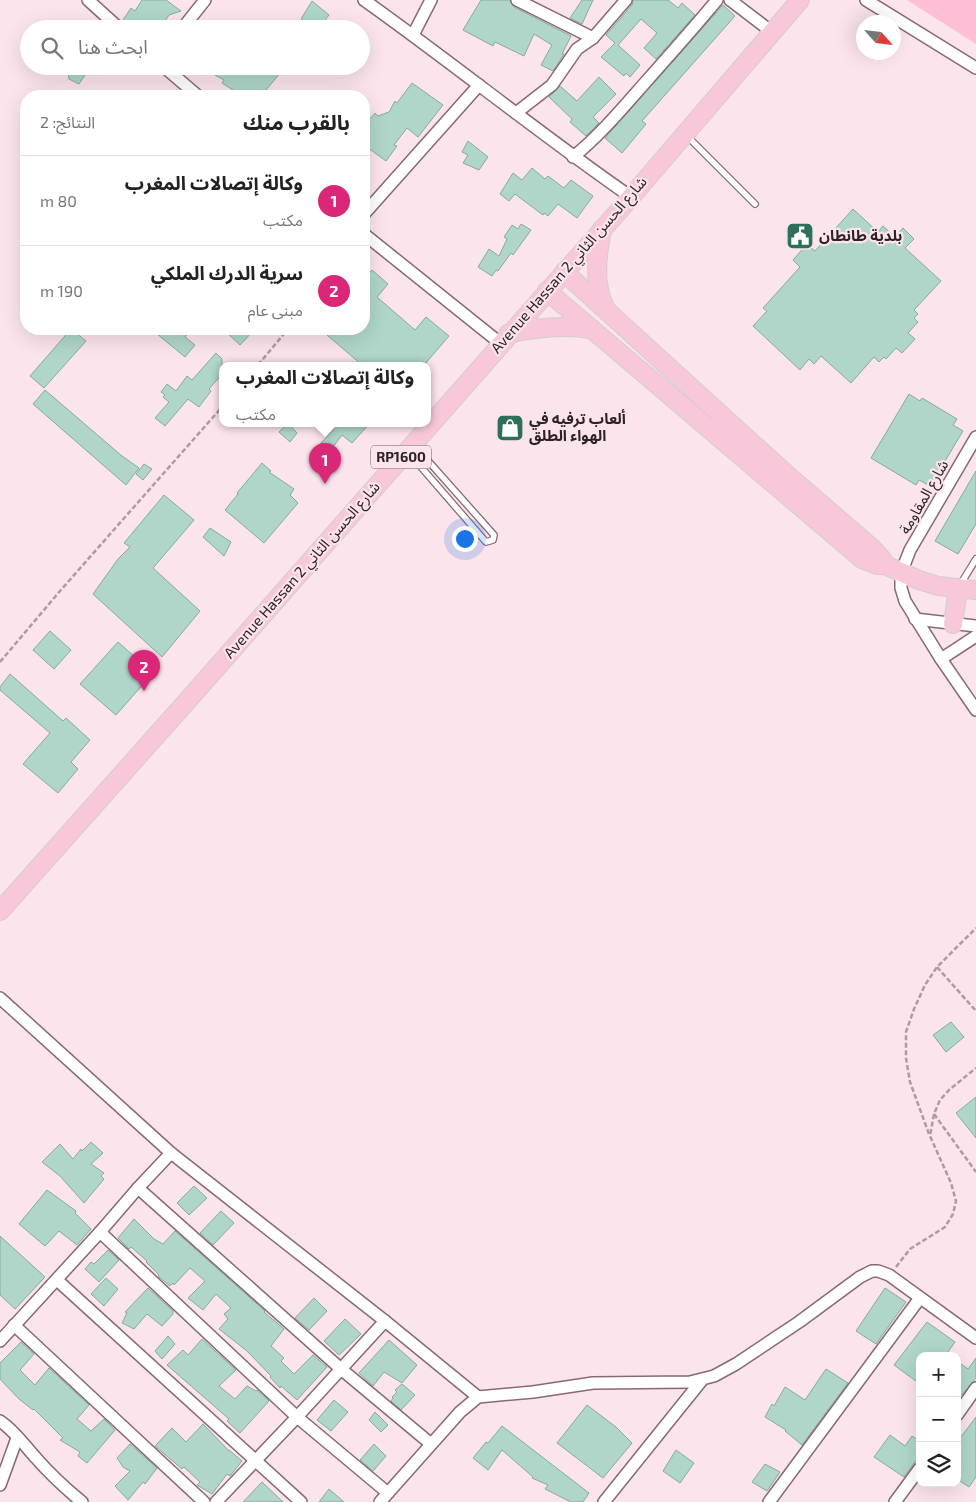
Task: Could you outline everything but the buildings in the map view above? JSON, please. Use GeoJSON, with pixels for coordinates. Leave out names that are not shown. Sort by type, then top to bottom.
{"type":"FeatureCollection","features":[{"type":"Feature","properties":{"kind":"main road","name":"Avenue Hassan 2 شارع الحسن الثاني"},"geometry":{"type":"LineString","coordinates":[[431,423],[800,0]]}},
{"type":"Feature","properties":{"kind":"main road"},"geometry":{"type":"LineString","coordinates":[[602,229],[597,257],[596,279],[599,295],[606,310]]}},
{"type":"Feature","properties":{"kind":"main road"},"geometry":{"type":"LineString","coordinates":[[564,272],[786,473],[872,548],[882,558],[885,565]]}},
{"type":"Feature","properties":{"kind":"main road"},"geometry":{"type":"LineString","coordinates":[[547,291],[862,559],[877,565],[885,565],[901,573],[938,586],[976,590]]}},
{"type":"Feature","properties":{"kind":"main road"},"geometry":{"type":"LineString","coordinates":[[504,339],[529,329],[571,326],[592,329]]}},
{"type":"Feature","properties":{"kind":"main road","name":"Avenue Hassan 2 شارع الحسن الثاني"},"geometry":{"type":"LineString","coordinates":[[0,911],[427,427]]}},
{"type":"Feature","properties":{"kind":"main road"},"geometry":{"type":"LineString","coordinates":[[953,624],[958,589]]}},
{"type":"Feature","properties":{"kind":"street"},"geometry":{"type":"LineString","coordinates":[[88,0],[110,20]]}},
{"type":"Feature","properties":{"kind":"street"},"geometry":{"type":"LineString","coordinates":[[189,20],[205,0]]}},
{"type":"Feature","properties":{"kind":"street"},"geometry":{"type":"LineString","coordinates":[[364,0],[479,84],[573,157],[630,197]]}},
{"type":"Feature","properties":{"kind":"street"},"geometry":{"type":"LineString","coordinates":[[413,35],[431,0]]}},
{"type":"Feature","properties":{"kind":"street"},"geometry":{"type":"LineString","coordinates":[[517,0],[593,38]]}},
{"type":"Feature","properties":{"kind":"street"},"geometry":{"type":"LineString","coordinates":[[516,113],[552,85],[577,49],[593,38],[626,0]]}},
{"type":"Feature","properties":{"kind":"street"},"geometry":{"type":"LineString","coordinates":[[573,157],[593,141],[678,47],[717,0]]}},
{"type":"Feature","properties":{"kind":"street"},"geometry":{"type":"LineString","coordinates":[[730,0],[772,32]]}},
{"type":"Feature","properties":{"kind":"street"},"geometry":{"type":"LineString","coordinates":[[866,0],[976,68]]}},
{"type":"Feature","properties":{"kind":"street"},"geometry":{"type":"LineString","coordinates":[[174,75],[191,90]]}},
{"type":"Feature","properties":{"kind":"street"},"geometry":{"type":"LineString","coordinates":[[370,207],[479,84]]}},
{"type":"Feature","properties":{"kind":"street"},"geometry":{"type":"LineString","coordinates":[[370,238],[504,339]]}},
{"type":"Feature","properties":{"kind":"street","name":"شارع المقاومة"},"geometry":{"type":"LineString","coordinates":[[901,573],[910,550],[976,437]]}},
{"type":"Feature","properties":{"kind":"street"},"geometry":{"type":"LineString","coordinates":[[901,573],[901,588],[904,602],[976,710]]}},
{"type":"Feature","properties":{"kind":"street"},"geometry":{"type":"LineString","coordinates":[[915,618],[976,626]]}},
{"type":"Feature","properties":{"kind":"street"},"geometry":{"type":"LineString","coordinates":[[941,659],[976,636]]}},
{"type":"Feature","properties":{"kind":"street"},"geometry":{"type":"LineString","coordinates":[[0,998],[172,1153],[478,1397]]}},
{"type":"Feature","properties":{"kind":"street"},"geometry":{"type":"LineString","coordinates":[[0,1341],[172,1153]]}},
{"type":"Feature","properties":{"kind":"street"},"geometry":{"type":"LineString","coordinates":[[138,1188],[341,1369],[431,1444]]}},
{"type":"Feature","properties":{"kind":"street"},"geometry":{"type":"LineString","coordinates":[[100,1232],[298,1417],[388,1493]]}},
{"type":"Feature","properties":{"kind":"street"},"geometry":{"type":"LineString","coordinates":[[380,1502],[460,1412],[478,1397],[533,1392],[593,1383],[678,1384],[702,1380],[726,1371],[866,1273],[878,1271],[889,1275],[976,1338]]}},
{"type":"Feature","properties":{"kind":"street"},"geometry":{"type":"LineString","coordinates":[[57,1280],[301,1502]]}},
{"type":"Feature","properties":{"kind":"street"},"geometry":{"type":"LineString","coordinates":[[768,1502],[920,1298]]}},
{"type":"Feature","properties":{"kind":"street"},"geometry":{"type":"LineString","coordinates":[[216,1502],[298,1417],[385,1321]]}},
{"type":"Feature","properties":{"kind":"street"},"geometry":{"type":"LineString","coordinates":[[14,1325],[204,1502]]}},
{"type":"Feature","properties":{"kind":"street"},"geometry":{"type":"LineString","coordinates":[[604,1502],[702,1380]]}},
{"type":"Feature","properties":{"kind":"street"},"geometry":{"type":"LineString","coordinates":[[961,1409],[976,1388]]}},
{"type":"Feature","properties":{"kind":"street"},"geometry":{"type":"LineString","coordinates":[[0,1422],[12,1429],[17,1438],[82,1502]]}},
{"type":"Feature","properties":{"kind":"street"},"geometry":{"type":"LineString","coordinates":[[0,1485],[17,1438]]}},
{"type":"Feature","properties":{"kind":"street"},"geometry":{"type":"LineString","coordinates":[[894,1502],[916,1473]]}},
{"type":"Feature","properties":{"kind":"street"},"geometry":{"type":"LineString","coordinates":[[62,1502],[67,1489]]}},
{"type":"Feature","properties":{"kind":"lane"},"geometry":{"type":"LineString","coordinates":[[684,133],[755,204]]}},
{"type":"Feature","properties":{"kind":"lane"},"geometry":{"type":"LineString","coordinates":[[410,447],[471,508],[494,535],[493,540],[486,542],[462,516],[410,447]]}},
{"type":"Feature","properties":{"kind":"lane"},"geometry":{"type":"LineString","coordinates":[[462,516],[471,508]]}},
{"type":"Feature","properties":{"kind":"lane"},"geometry":{"type":"LineString","coordinates":[[958,589],[976,559]]}},
{"type":"Feature","properties":{"kind":"path"},"geometry":{"type":"LineString","coordinates":[[260,362],[283,335]]}},
{"type":"Feature","properties":{"kind":"path"},"geometry":{"type":"LineString","coordinates":[[0,662],[219,410]]}},
{"type":"Feature","properties":{"kind":"path"},"geometry":{"type":"LineString","coordinates":[[889,1275],[910,1249],[945,1227],[953,1214],[956,1201],[951,1183],[930,1136],[910,1082],[906,1058],[906,1032],[925,985],[937,967],[976,928]]}},
{"type":"Feature","properties":{"kind":"path"},"geometry":{"type":"LineString","coordinates":[[937,967],[976,1011]]}},
{"type":"Feature","properties":{"kind":"path"},"geometry":{"type":"LineString","coordinates":[[930,1136],[934,1114],[940,1100],[976,1068]]}},
{"type":"Feature","properties":{"kind":"path"},"geometry":{"type":"LineString","coordinates":[[934,1114],[976,1172]]}},
{"type":"Feature","properties":{"kind":"shaded area"},"geometry":{"type":"Polygon","coordinates":[[[907,0],[976,0],[976,44],[907,0]]]}},
{"type":"Feature","properties":{"kind":"place","name":"بلدية طانطان"},"geometry":{"type":"Point","coordinates":[800,236]}},
{"type":"Feature","properties":{"kind":"place","name":"ألعاب ترفيه في الهواء الطلق"},"geometry":{"type":"Point","coordinates":[510,428]}},
{"type":"Feature","properties":{"kind":"place","name":"وكالة إتصالات المغرب"},"geometry":{"type":"Point","coordinates":[325,484]}},
{"type":"Feature","properties":{"kind":"place","name":"سرية الدرك الملكي"},"geometry":{"type":"Point","coordinates":[144,691]}}]}
